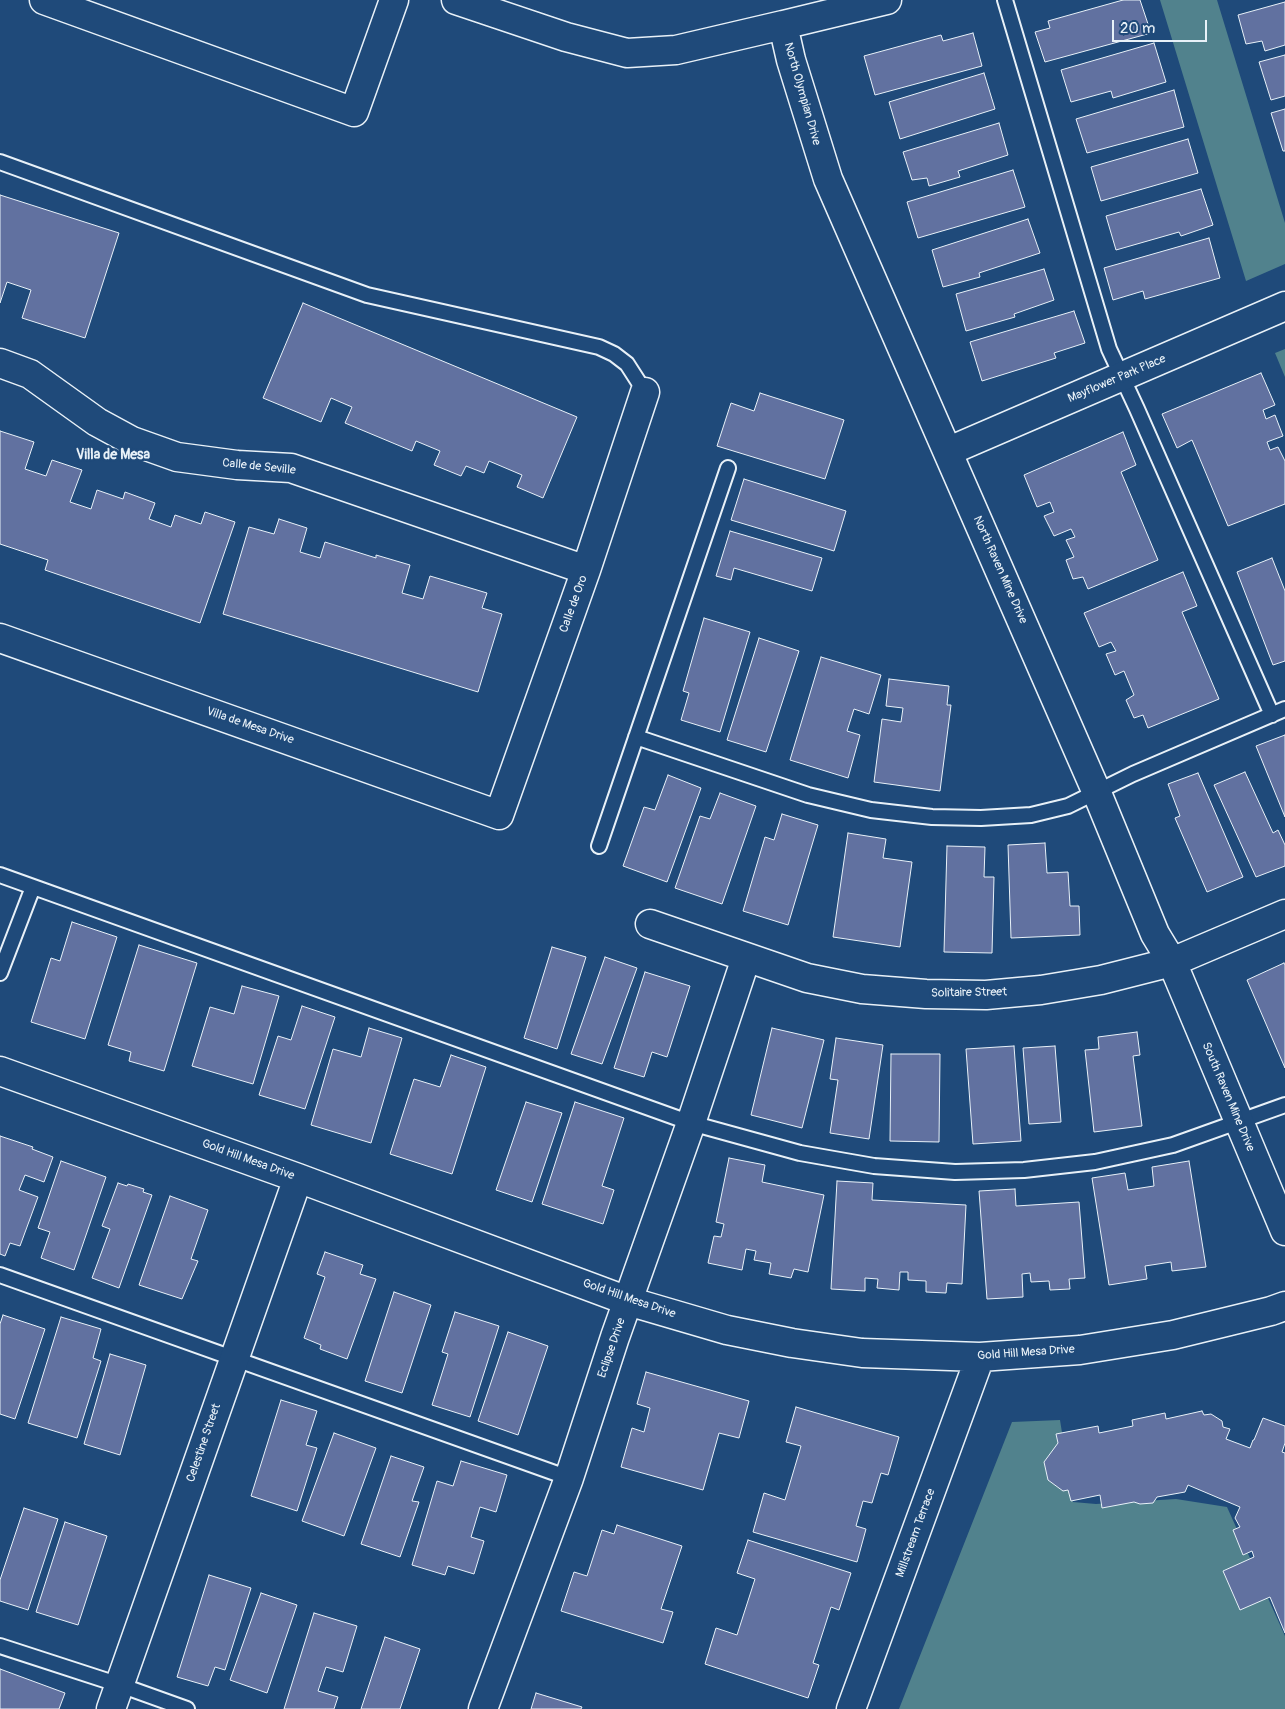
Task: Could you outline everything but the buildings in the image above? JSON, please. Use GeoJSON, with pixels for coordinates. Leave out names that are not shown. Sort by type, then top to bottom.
{"type":"FeatureCollection","features":[{"type":"Feature","properties":{"kind":"street"},"geometry":{"type":"LineString","coordinates":[[44,0],[354,112],[394,0]]}},
{"type":"Feature","properties":{"kind":"street"},"geometry":{"type":"LineString","coordinates":[[456,0],[627,54],[676,50],[783,25]]}},
{"type":"Feature","properties":{"kind":"street","name":"North Olympian Drive"},"geometry":{"type":"LineString","coordinates":[[828,179],[791,60],[783,25],[886,0]]}},
{"type":"Feature","properties":{"kind":"street","name":"North Raven Mine Drive"},"geometry":{"type":"LineString","coordinates":[[828,179],[1097,793],[1155,934],[1172,962]]}},
{"type":"Feature","properties":{"kind":"street","name":"Mayflower Park Place"},"geometry":{"type":"LineString","coordinates":[[948,452],[1285,306]]}},
{"type":"Feature","properties":{"kind":"street","name":"Calle de Seville"},"geometry":{"type":"LineString","coordinates":[[0,363],[30,374],[97,422],[132,441],[177,457],[237,465],[291,468],[586,570]]}},
{"type":"Feature","properties":{"kind":"street","name":"Calle de Oro"},"geometry":{"type":"LineString","coordinates":[[499,815],[586,570],[646,392]]}},
{"type":"Feature","properties":{"kind":"street","name":"Villa de Mesa Drive"},"geometry":{"type":"LineString","coordinates":[[0,638],[499,815]]}},
{"type":"Feature","properties":{"kind":"street","name":"Solitaire Street"},"geometry":{"type":"LineString","coordinates":[[650,924],[807,978],[862,989],[926,994],[986,995],[1041,990],[1101,980],[1172,962],[1285,914]]}},
{"type":"Feature","properties":{"kind":"street","name":"Eclipse Drive"},"geometry":{"type":"LineString","coordinates":[[483,1709],[569,1478],[746,958]]}},
{"type":"Feature","properties":{"kind":"street","name":"South Raven Mine Drive"},"geometry":{"type":"LineString","coordinates":[[1172,962],[1285,1231]]}},
{"type":"Feature","properties":{"kind":"street","name":"Gold Hill Mesa Drive"},"geometry":{"type":"LineString","coordinates":[[0,1071],[298,1178],[628,1301],[727,1330],[792,1343],[862,1353],[980,1358],[1080,1350],[1173,1335],[1285,1306]]}},
{"type":"Feature","properties":{"kind":"street","name":"Celestine Street"},"geometry":{"type":"LineString","coordinates":[[115,1697],[298,1178]]}},
{"type":"Feature","properties":{"kind":"street","name":"Millstream Terrace"},"geometry":{"type":"LineString","coordinates":[[851,1709],[980,1358]]}},
{"type":"Feature","properties":{"kind":"lane"},"geometry":{"type":"LineString","coordinates":[[636,737],[808,795],[871,810],[932,817],[981,818],[1031,815],[1068,806],[1133,774],[1278,712],[1109,349],[1005,0]]}},
{"type":"Feature","properties":{"kind":"lane"},"geometry":{"type":"LineString","coordinates":[[0,162],[367,295],[599,347],[614,354],[627,364],[646,392]]}},
{"type":"Feature","properties":{"kind":"lane"},"geometry":{"type":"LineString","coordinates":[[599,846],[728,468]]}},
{"type":"Feature","properties":{"kind":"lane"},"geometry":{"type":"LineString","coordinates":[[0,875],[691,1123],[800,1153],[874,1166],[955,1172],[1024,1170],[1095,1162],[1173,1146],[1285,1105]]}},
{"type":"Feature","properties":{"kind":"lane"},"geometry":{"type":"LineString","coordinates":[[0,973],[33,887]]}},
{"type":"Feature","properties":{"kind":"lane"},"geometry":{"type":"LineString","coordinates":[[0,1275],[569,1478]]}},
{"type":"Feature","properties":{"kind":"lane"},"geometry":{"type":"LineString","coordinates":[[0,1646],[115,1697],[187,1709]]}},
{"type":"Feature","properties":{"kind":"green space"},"geometry":{"type":"Polygon","coordinates":[[[1160,0],[1217,0],[1285,223],[1285,264],[1246,281],[1160,0]]]}},
{"type":"Feature","properties":{"kind":"green space"},"geometry":{"type":"Polygon","coordinates":[[[1285,349],[1285,377],[1275,353],[1285,349]]]}},
{"type":"Feature","properties":{"kind":"green space"},"geometry":{"type":"Polygon","coordinates":[[[1060,1420],[1073,1502],[1096,1504],[1176,1499],[1227,1507],[1285,1636],[1285,1709],[899,1709],[1012,1422],[1060,1420]]]}},
{"type":"Feature","properties":{"kind":"district","name":"Villa de Mesa"},"geometry":{"type":"Point","coordinates":[113,455]}}]}
